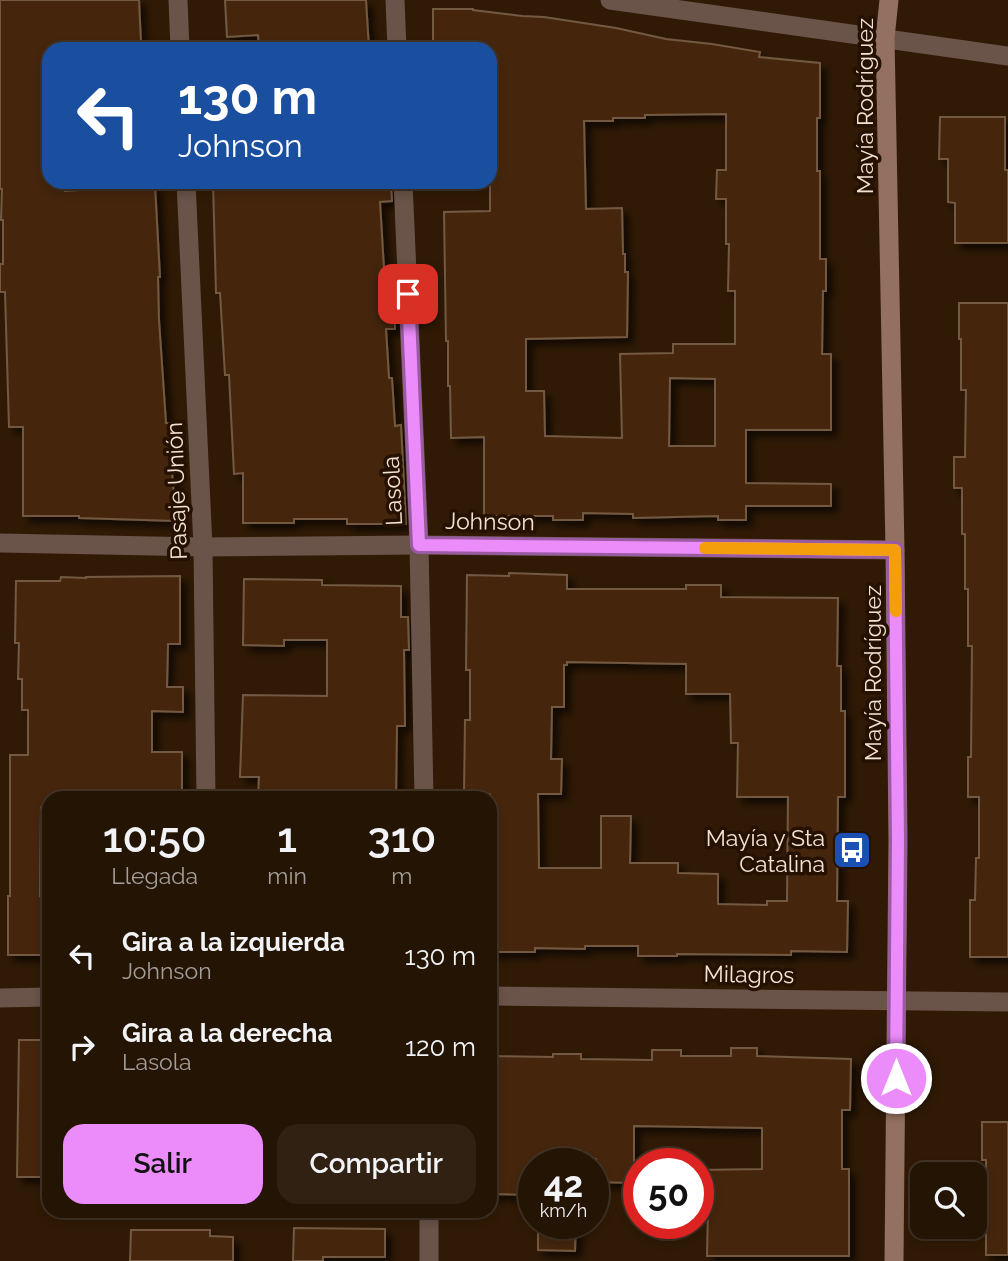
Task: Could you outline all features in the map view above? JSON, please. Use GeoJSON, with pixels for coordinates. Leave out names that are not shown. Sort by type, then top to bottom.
{"type":"FeatureCollection","features":[{"type":"Feature","properties":{"kind":"main road","name":"Mayía Rodríguez"},"geometry":{"type":"LineString","coordinates":[[889,0],[886,38],[898,840],[894,1261]]}},
{"type":"Feature","properties":{"kind":"street"},"geometry":{"type":"LineString","coordinates":[[178,0],[180,42]]}},
{"type":"Feature","properties":{"kind":"street"},"geometry":{"type":"LineString","coordinates":[[395,0],[397,42]]}},
{"type":"Feature","properties":{"kind":"street"},"geometry":{"type":"LineString","coordinates":[[610,0],[1008,57]]}},
{"type":"Feature","properties":{"kind":"street","name":"Pasaje Unión"},"geometry":{"type":"LineString","coordinates":[[186,189],[203,547],[206,791]]}},
{"type":"Feature","properties":{"kind":"street","name":"Lasola"},"geometry":{"type":"LineString","coordinates":[[403,189],[419,545],[424,791]]}},
{"type":"Feature","properties":{"kind":"street","name":"Johnson"},"geometry":{"type":"LineString","coordinates":[[0,543],[203,547],[419,545],[895,550]]}},
{"type":"Feature","properties":{"kind":"street","name":"Milagros"},"geometry":{"type":"LineString","coordinates":[[497,996],[1008,1002]]}},
{"type":"Feature","properties":{"kind":"street"},"geometry":{"type":"LineString","coordinates":[[0,998],[42,998]]}},
{"type":"Feature","properties":{"kind":"street"},"geometry":{"type":"LineString","coordinates":[[429,1218],[429,1261]]}},
{"type":"Feature","properties":{"kind":"building"},"geometry":{"type":"Polygon","coordinates":[[[0,0],[139,0],[141,42],[42,42],[42,189],[155,189],[160,277],[159,320],[176,521],[23,516],[23,427],[9,427],[5,292],[0,292],[3,220],[0,189],[0,0]]]}},
{"type":"Feature","properties":{"kind":"building"},"geometry":{"type":"Polygon","coordinates":[[[225,0],[366,0],[369,42],[258,42],[258,35],[227,37],[225,0]]]}},
{"type":"Feature","properties":{"kind":"building"},"geometry":{"type":"Polygon","coordinates":[[[433,9],[473,9],[544,17],[666,39],[760,52],[759,57],[820,63],[817,171],[820,171],[820,259],[826,259],[822,354],[831,354],[831,430],[746,430],[746,483],[831,484],[831,506],[746,506],[746,520],[718,520],[718,516],[633,518],[633,514],[583,513],[583,520],[553,520],[553,516],[484,516],[484,437],[451,438],[444,212],[490,211],[490,189],[497,189],[497,42],[433,42],[433,9]],[[726,114],[645,115],[645,118],[584,121],[586,209],[622,208],[623,254],[625,272],[628,272],[627,337],[526,339],[526,391],[544,391],[545,436],[622,438],[620,354],[673,353],[673,344],[735,344],[735,291],[728,291],[726,199],[716,199],[717,170],[726,170],[726,114]],[[670,378],[669,446],[715,446],[715,379],[670,378]]]}},
{"type":"Feature","properties":{"kind":"building"},"geometry":{"type":"Polygon","coordinates":[[[940,117],[1005,117],[1008,243],[955,243],[955,203],[948,202],[948,159],[939,159],[940,117]]]}},
{"type":"Feature","properties":{"kind":"building"},"geometry":{"type":"Polygon","coordinates":[[[213,189],[391,189],[392,201],[380,202],[386,302],[394,301],[395,329],[386,329],[395,426],[401,425],[406,524],[347,524],[347,519],[243,523],[243,473],[234,474],[229,375],[225,375],[220,293],[216,293],[213,189]]]}},
{"type":"Feature","properties":{"kind":"building"},"geometry":{"type":"Polygon","coordinates":[[[959,303],[1008,303],[1008,957],[970,957],[970,900],[975,900],[976,858],[979,858],[979,797],[968,797],[972,646],[968,646],[968,589],[965,589],[962,488],[954,488],[954,457],[965,457],[966,390],[961,390],[959,303]]]}},
{"type":"Feature","properties":{"kind":"building"},"geometry":{"type":"Polygon","coordinates":[[[467,575],[567,575],[567,589],[686,589],[686,585],[721,585],[721,597],[838,598],[837,666],[841,666],[841,711],[845,711],[845,797],[838,797],[837,901],[848,901],[847,952],[638,956],[638,946],[585,946],[585,949],[535,948],[535,952],[497,952],[497,791],[464,791],[465,720],[470,720],[470,670],[466,670],[467,575]],[[567,662],[567,665],[564,665],[564,707],[552,707],[551,759],[562,759],[561,794],[538,794],[539,868],[601,868],[601,816],[631,816],[630,863],[678,863],[678,873],[718,874],[718,904],[767,905],[767,901],[787,901],[788,797],[737,797],[738,743],[731,743],[730,694],[686,694],[686,664],[567,662]]]}},
{"type":"Feature","properties":{"kind":"building"},"geometry":{"type":"Polygon","coordinates":[[[180,576],[180,644],[168,644],[167,687],[183,687],[183,712],[152,711],[152,752],[182,752],[182,791],[42,791],[42,955],[8,955],[10,755],[28,755],[28,710],[22,710],[22,679],[18,679],[19,643],[15,643],[16,581],[60,581],[61,577],[180,576]]]}},
{"type":"Feature","properties":{"kind":"building"},"geometry":{"type":"Polygon","coordinates":[[[244,579],[322,580],[322,585],[401,586],[401,617],[408,617],[409,650],[404,650],[405,726],[397,726],[396,791],[258,791],[259,777],[240,777],[243,695],[327,696],[327,640],[284,640],[284,646],[243,645],[244,579]]]}},
{"type":"Feature","properties":{"kind":"building"},"geometry":{"type":"Polygon","coordinates":[[[19,1040],[42,1040],[42,1177],[17,1177],[19,1040]]]}},
{"type":"Feature","properties":{"kind":"building"},"geometry":{"type":"Polygon","coordinates":[[[731,1048],[757,1048],[757,1056],[851,1059],[850,1110],[842,1110],[842,1169],[849,1169],[849,1256],[707,1256],[707,1239],[714,1239],[714,1170],[762,1169],[762,1128],[634,1126],[634,1148],[623,1148],[623,1183],[609,1182],[609,1148],[518,1148],[518,1195],[497,1194],[497,1056],[553,1057],[553,1054],[581,1054],[581,1059],[652,1060],[652,1050],[681,1050],[681,1056],[731,1056],[731,1048]]]}},
{"type":"Feature","properties":{"kind":"building"},"geometry":{"type":"Polygon","coordinates":[[[982,1122],[1008,1122],[1008,1255],[986,1255],[987,1162],[982,1160],[982,1122]]]}},
{"type":"Feature","properties":{"kind":"building"},"geometry":{"type":"Polygon","coordinates":[[[294,1228],[385,1229],[385,1257],[323,1257],[323,1261],[293,1261],[294,1228]]]}},
{"type":"Feature","properties":{"kind":"building"},"geometry":{"type":"Polygon","coordinates":[[[131,1230],[210,1230],[210,1236],[233,1237],[233,1261],[130,1261],[131,1230]]]}},
{"type":"Feature","properties":{"kind":"building"},"geometry":{"type":"Polygon","coordinates":[[[538,1239],[575,1239],[575,1251],[538,1250],[538,1239]]]}},
{"type":"Feature","properties":{"kind":"slow traffic"},"geometry":{"type":"LineString","coordinates":[[705,548],[895,550],[896,611]]}},
{"type":"Feature","properties":{"kind":"place","name":"Mayía y Sta Catalina"},"geometry":{"type":"Point","coordinates":[852,850]}},
{"type":"Feature","properties":{"kind":"route"},"geometry":{"type":"LineString","coordinates":[[408,294],[419,545],[895,550],[898,840],[896,1078]]}}]}
